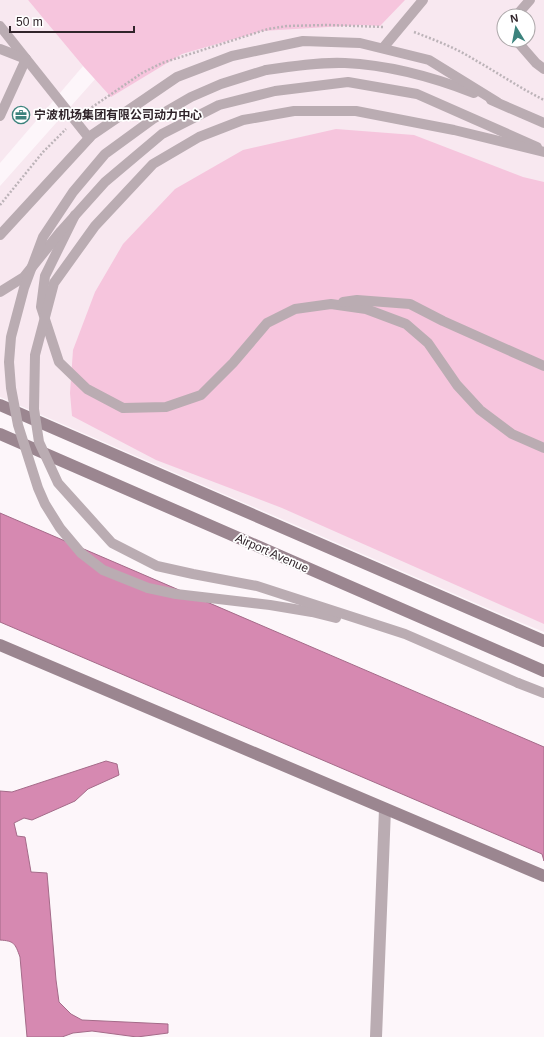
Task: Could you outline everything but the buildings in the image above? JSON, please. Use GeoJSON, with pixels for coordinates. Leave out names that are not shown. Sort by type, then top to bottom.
{"type":"FeatureCollection","features":[{"type":"Feature","properties":{"kind":"main road"},"geometry":{"type":"LineString","coordinates":[[0,405],[544,641]]}},
{"type":"Feature","properties":{"kind":"main road","name":"Airport Avenue"},"geometry":{"type":"LineString","coordinates":[[0,434],[544,671]]}},
{"type":"Feature","properties":{"kind":"main road"},"geometry":{"type":"LineString","coordinates":[[0,645],[544,876]]}},
{"type":"Feature","properties":{"kind":"street"},"geometry":{"type":"LineString","coordinates":[[376,1037],[385,809]]}},
{"type":"Feature","properties":{"kind":"lane"},"geometry":{"type":"LineString","coordinates":[[383,48],[423,0]]}},
{"type":"Feature","properties":{"kind":"lane"},"geometry":{"type":"LineString","coordinates":[[523,8],[530,0]]}},
{"type":"Feature","properties":{"kind":"lane"},"geometry":{"type":"LineString","coordinates":[[0,26],[89,138]]}},
{"type":"Feature","properties":{"kind":"lane"},"geometry":{"type":"LineString","coordinates":[[0,235],[89,138],[177,77],[232,56],[303,41],[360,43],[429,60],[497,102]]}},
{"type":"Feature","properties":{"kind":"lane"},"geometry":{"type":"LineString","coordinates":[[523,48],[536,63],[544,69]]}},
{"type":"Feature","properties":{"kind":"lane"},"geometry":{"type":"LineString","coordinates":[[0,49],[26,59]]}},
{"type":"Feature","properties":{"kind":"lane"},"geometry":{"type":"LineString","coordinates":[[0,116],[26,59]]}},
{"type":"Feature","properties":{"kind":"lane"},"geometry":{"type":"LineString","coordinates":[[406,634],[312,612],[270,605],[176,594],[148,588],[103,570],[80,553],[60,528],[45,504],[36,482],[18,425],[11,388],[9,362],[11,337],[17,311],[43,237],[73,192],[105,154],[153,119],[191,96],[222,84],[266,70],[306,64],[344,63],[373,65],[407,72],[465,90],[497,102],[544,123]]}},
{"type":"Feature","properties":{"kind":"lane"},"geometry":{"type":"LineString","coordinates":[[0,292],[24,277],[105,182],[162,134],[219,105],[276,91],[348,82],[417,94],[544,151]]}},
{"type":"Feature","properties":{"kind":"lane"},"geometry":{"type":"LineString","coordinates":[[544,151],[454,130],[356,111],[294,111],[242,120],[199,137],[153,164],[95,226],[54,283],[35,355],[34,409],[39,442],[58,483],[112,543],[157,566],[257,586],[406,634],[544,693]]}},
{"type":"Feature","properties":{"kind":"lane"},"geometry":{"type":"LineString","coordinates":[[75,216],[45,276],[41,307],[59,362],[87,389],[123,408],[166,407],[201,395],[233,363],[267,323],[295,309],[357,300],[410,304],[443,321],[544,366]]}},
{"type":"Feature","properties":{"kind":"lane"},"geometry":{"type":"LineString","coordinates":[[331,304],[366,309],[406,324],[428,343],[457,385],[480,410],[512,434],[544,448]]}},
{"type":"Feature","properties":{"kind":"shaded area","name":"宁波机场集团有限公司动力中心"},"geometry":{"type":"Polygon","coordinates":[[[0,0],[28,0],[83,66],[0,163],[0,0]]]}},
{"type":"Feature","properties":{"kind":"shaded area"},"geometry":{"type":"Polygon","coordinates":[[[28,0],[405,0],[380,26],[361,25],[262,31],[182,54],[111,97],[28,0]]]}},
{"type":"Feature","properties":{"kind":"shaded area"},"geometry":{"type":"Polygon","coordinates":[[[192,0],[544,0],[544,632],[0,397],[0,186],[96,78],[192,0]]]}},
{"type":"Feature","properties":{"kind":"shaded area"},"geometry":{"type":"Polygon","coordinates":[[[336,129],[414,135],[523,177],[544,182],[544,624],[282,508],[156,460],[72,416],[70,393],[73,350],[95,292],[123,244],[175,189],[243,150],[336,129]]]}},
{"type":"Feature","properties":{"kind":"shaded area"},"geometry":{"type":"Polygon","coordinates":[[[0,513],[544,747],[544,861],[542,854],[0,622],[0,513]]]}},
{"type":"Feature","properties":{"kind":"shaded area"},"geometry":{"type":"Polygon","coordinates":[[[106,761],[117,764],[119,775],[88,789],[75,801],[32,820],[24,818],[14,823],[17,836],[25,837],[31,872],[47,873],[59,1002],[71,1014],[82,1020],[168,1024],[168,1033],[137,1037],[92,1031],[73,1033],[62,1037],[27,1037],[20,957],[17,949],[11,942],[0,940],[0,791],[12,792],[106,761]]]}},
{"type":"Feature","properties":{"kind":"place","name":"宁波机场集团有限公司动力中心"},"geometry":{"type":"Point","coordinates":[21,115]}}]}
